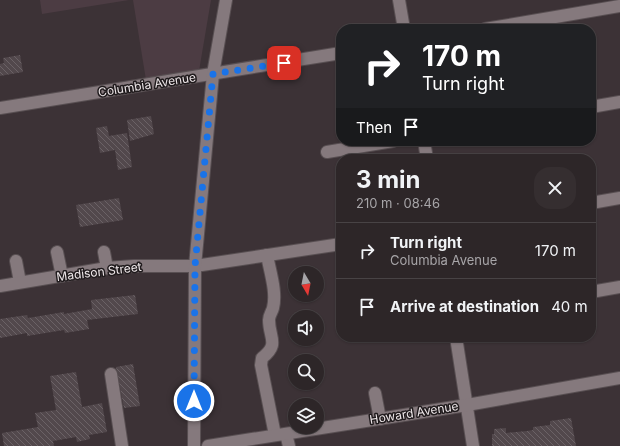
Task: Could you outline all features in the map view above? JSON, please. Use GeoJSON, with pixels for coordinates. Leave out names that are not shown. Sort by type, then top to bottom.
{"type":"FeatureCollection","features":[{"type":"Feature","properties":{"kind":"street"},"geometry":{"type":"LineString","coordinates":[[194,446],[195,266],[213,74],[226,0]]}},
{"type":"Feature","properties":{"kind":"street"},"geometry":{"type":"LineString","coordinates":[[399,0],[403,24]]}},
{"type":"Feature","properties":{"kind":"street"},"geometry":{"type":"LineString","coordinates":[[514,24],[620,6]]}},
{"type":"Feature","properties":{"kind":"street","name":"Columbia Avenue"},"geometry":{"type":"LineString","coordinates":[[0,108],[336,54]]}},
{"type":"Feature","properties":{"kind":"street"},"geometry":{"type":"LineString","coordinates":[[596,106],[620,102]]}},
{"type":"Feature","properties":{"kind":"street"},"geometry":{"type":"LineString","coordinates":[[327,152],[363,146]]}},
{"type":"Feature","properties":{"kind":"street"},"geometry":{"type":"LineString","coordinates":[[596,202],[620,198]]}},
{"type":"Feature","properties":{"kind":"street","name":"Madison Street"},"geometry":{"type":"LineString","coordinates":[[0,286],[107,268],[134,266],[195,266],[336,245]]}},
{"type":"Feature","properties":{"kind":"street"},"geometry":{"type":"LineString","coordinates":[[57,252],[62,276]]}},
{"type":"Feature","properties":{"kind":"street"},"geometry":{"type":"LineString","coordinates":[[104,252],[107,268]]}},
{"type":"Feature","properties":{"kind":"street"},"geometry":{"type":"LineString","coordinates":[[267,256],[274,292],[273,308],[268,318],[273,342],[270,352],[262,358],[261,365],[281,434],[289,446]]}},
{"type":"Feature","properties":{"kind":"street"},"geometry":{"type":"LineString","coordinates":[[16,261],[20,282]]}},
{"type":"Feature","properties":{"kind":"street"},"geometry":{"type":"LineString","coordinates":[[596,291],[620,287]]}},
{"type":"Feature","properties":{"kind":"street"},"geometry":{"type":"LineString","coordinates":[[457,342],[473,446]]}},
{"type":"Feature","properties":{"kind":"street"},"geometry":{"type":"LineString","coordinates":[[112,374],[122,446]]}},
{"type":"Feature","properties":{"kind":"street","name":"Howard Avenue"},"geometry":{"type":"LineString","coordinates":[[208,446],[467,405],[620,378]]}},
{"type":"Feature","properties":{"kind":"street"},"geometry":{"type":"LineString","coordinates":[[376,393],[380,419]]}},
{"type":"Feature","properties":{"kind":"shaded area"},"geometry":{"type":"Polygon","coordinates":[[[40,0],[129,0],[42,14],[40,0]]]}},
{"type":"Feature","properties":{"kind":"shaded area"},"geometry":{"type":"Polygon","coordinates":[[[133,0],[211,0],[199,71],[146,80],[133,0]]]}},
{"type":"Feature","properties":{"kind":"building"},"geometry":{"type":"Polygon","coordinates":[[[20,55],[23,72],[0,76],[0,64],[4,63],[3,58],[20,55]]]}},
{"type":"Feature","properties":{"kind":"building"},"geometry":{"type":"Polygon","coordinates":[[[151,116],[154,134],[130,141],[127,120],[151,116]]]}},
{"type":"Feature","properties":{"kind":"building"},"geometry":{"type":"Polygon","coordinates":[[[107,126],[109,136],[127,133],[132,167],[118,170],[115,150],[100,153],[96,128],[107,126]]]}},
{"type":"Feature","properties":{"kind":"building"},"geometry":{"type":"Polygon","coordinates":[[[119,198],[123,220],[80,227],[76,205],[119,198]]]}},
{"type":"Feature","properties":{"kind":"building"},"geometry":{"type":"Polygon","coordinates":[[[135,295],[138,314],[87,320],[89,329],[65,333],[64,330],[27,336],[27,333],[0,338],[0,319],[27,315],[28,318],[64,312],[64,314],[92,309],[91,300],[135,295]]]}},
{"type":"Feature","properties":{"kind":"building"},"geometry":{"type":"Polygon","coordinates":[[[133,364],[140,406],[124,408],[116,367],[133,364]]]}},
{"type":"Feature","properties":{"kind":"building"},"geometry":{"type":"Polygon","coordinates":[[[76,372],[82,407],[102,403],[107,432],[89,435],[90,439],[77,442],[76,437],[53,441],[54,446],[4,446],[2,433],[38,427],[35,413],[56,410],[50,376],[76,372]]]}},
{"type":"Feature","properties":{"kind":"building"},"geometry":{"type":"Polygon","coordinates":[[[571,418],[576,446],[492,446],[492,434],[494,434],[494,429],[506,428],[506,433],[527,431],[533,430],[533,427],[550,425],[550,421],[571,418]]]}},
{"type":"Feature","properties":{"kind":"route"},"geometry":{"type":"LineString","coordinates":[[194,401],[195,266],[213,74],[284,63]]}}]}
